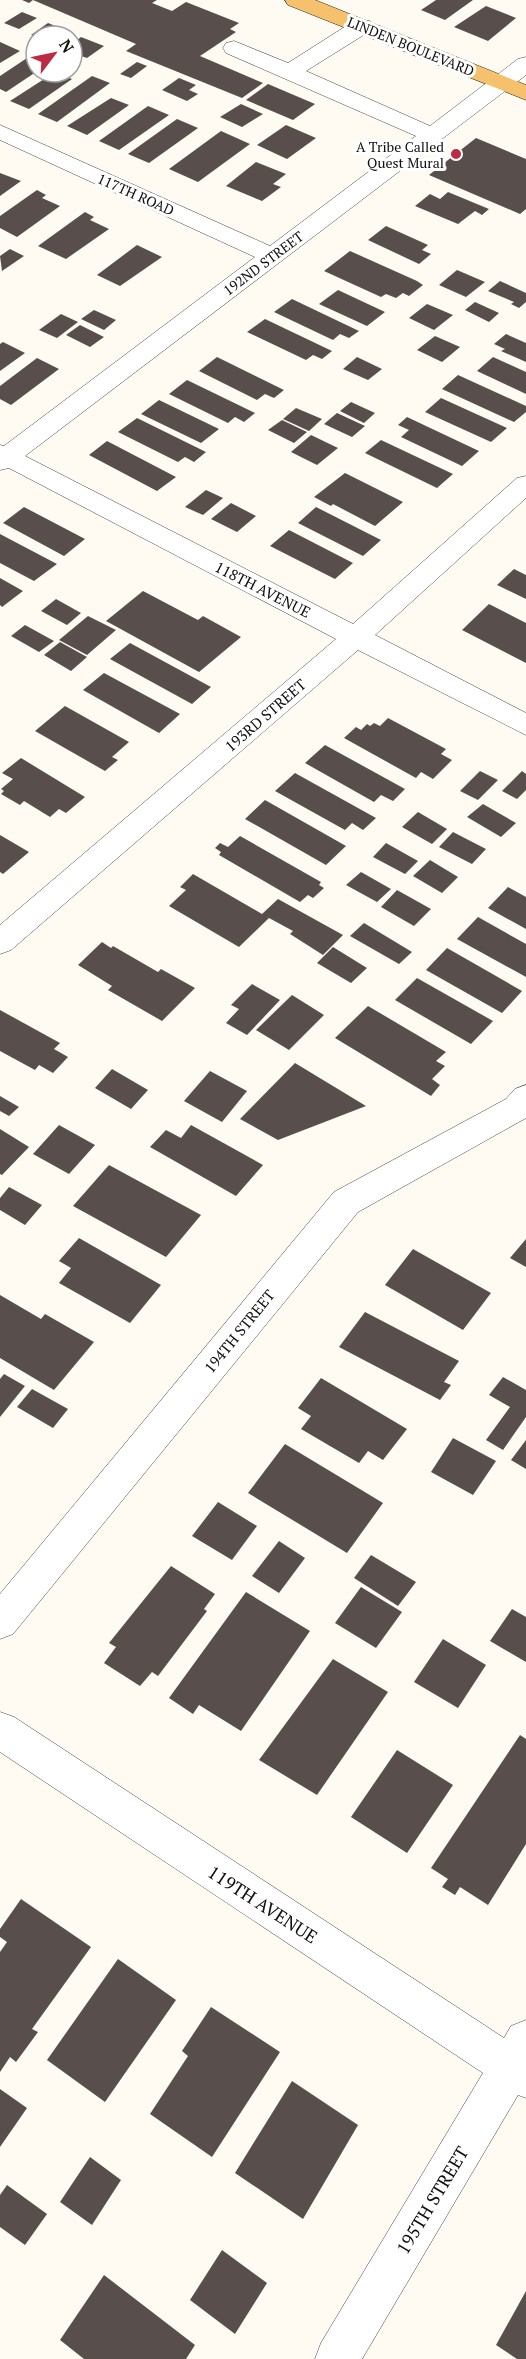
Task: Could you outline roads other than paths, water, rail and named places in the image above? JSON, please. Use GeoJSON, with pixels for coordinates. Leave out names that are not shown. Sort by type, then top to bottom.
{"type":"FeatureCollection","features":[{"type":"Feature","properties":{"kind":"main road","name":"LINDEN BOULEVARD"},"geometry":{"type":"LineString","coordinates":[[296,0],[526,93]]}},
{"type":"Feature","properties":{"kind":"street"},"geometry":{"type":"LineString","coordinates":[[289,72],[362,26]]}},
{"type":"Feature","properties":{"kind":"street"},"geometry":{"type":"LineString","coordinates":[[234,48],[432,135]]}},
{"type":"Feature","properties":{"kind":"street","name":"192ND STREET"},"geometry":{"type":"LineString","coordinates":[[2,457],[526,64]]}},
{"type":"Feature","properties":{"kind":"street","name":"117TH ROAD"},"geometry":{"type":"LineString","coordinates":[[0,132],[272,256]]}},
{"type":"Feature","properties":{"kind":"street","name":"118TH AVENUE"},"geometry":{"type":"LineString","coordinates":[[2,457],[526,725]]}},
{"type":"Feature","properties":{"kind":"street","name":"193RD STREET"},"geometry":{"type":"LineString","coordinates":[[0,942],[356,637],[526,484]]}},
{"type":"Feature","properties":{"kind":"street","name":"194TH STREET"},"geometry":{"type":"LineString","coordinates":[[0,1622],[346,1202],[517,1108],[526,1098]]}},
{"type":"Feature","properties":{"kind":"street","name":"119TH AVENUE"},"geometry":{"type":"LineString","coordinates":[[0,1730],[521,2062]]}},
{"type":"Feature","properties":{"kind":"street","name":"195TH STREET"},"geometry":{"type":"LineString","coordinates":[[337,2359],[521,2062]]}},
{"type":"Feature","properties":{"kind":"place","name":"A Tribe Called Quest Mural"},"geometry":{"type":"Point","coordinates":[456,154]}}]}
